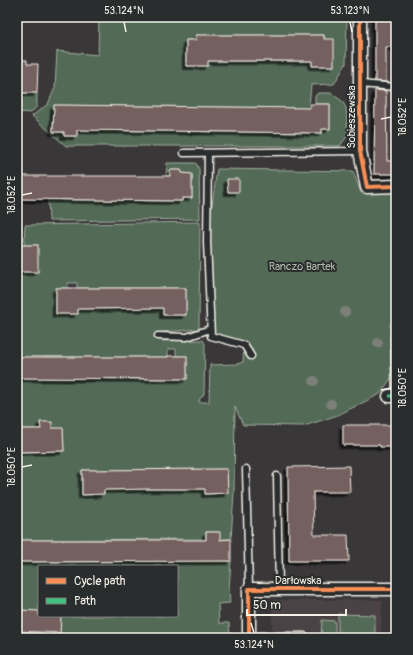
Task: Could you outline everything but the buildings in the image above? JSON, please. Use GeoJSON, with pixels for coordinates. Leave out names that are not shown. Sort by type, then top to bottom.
{"type":"FeatureCollection","features":[{"type":"Feature","properties":{"kind":"street","name":"Sobieszewska"},"geometry":{"type":"LineString","coordinates":[[360,17],[360,151],[367,187],[396,186]]}},
{"type":"Feature","properties":{"kind":"street","name":"Darłowska"},"geometry":{"type":"LineString","coordinates":[[249,589],[396,589]]}},
{"type":"Feature","properties":{"kind":"street"},"geometry":{"type":"LineString","coordinates":[[249,589],[249,637]]}},
{"type":"Feature","properties":{"kind":"lane"},"geometry":{"type":"LineString","coordinates":[[360,84],[396,87],[396,154]]}},
{"type":"Feature","properties":{"kind":"lane"},"geometry":{"type":"LineString","coordinates":[[184,153],[208,154],[360,151]]}},
{"type":"Feature","properties":{"kind":"lane"},"geometry":{"type":"LineString","coordinates":[[208,154],[207,242],[211,336],[244,345],[251,356]]}},
{"type":"Feature","properties":{"kind":"lane"},"geometry":{"type":"LineString","coordinates":[[158,336],[187,337],[210,329]]}},
{"type":"Feature","properties":{"kind":"lane"},"geometry":{"type":"LineString","coordinates":[[394,396],[394,338],[396,338]]}},
{"type":"Feature","properties":{"kind":"lane"},"geometry":{"type":"LineString","coordinates":[[246,469],[249,589]]}},
{"type":"Feature","properties":{"kind":"lane"},"geometry":{"type":"LineString","coordinates":[[277,476],[279,589]]}},
{"type":"Feature","properties":{"kind":"lane"},"geometry":{"type":"LineString","coordinates":[[249,637],[304,636]]}},
{"type":"Feature","properties":{"kind":"shaded area"},"geometry":{"type":"Polygon","coordinates":[[[375,33],[396,33],[396,174],[374,174],[375,33]]]}},
{"type":"Feature","properties":{"kind":"shaded area"},"geometry":{"type":"Polygon","coordinates":[[[272,600],[382,600],[381,638],[260,638],[260,630],[272,629],[272,600]]]}},
{"type":"Feature","properties":{"kind":"green space"},"geometry":{"type":"Polygon","coordinates":[[[99,17],[347,17],[346,64],[334,84],[311,85],[309,108],[54,105],[53,132],[64,132],[65,136],[77,136],[77,130],[322,133],[322,129],[330,129],[330,104],[315,104],[315,96],[318,93],[331,93],[342,101],[346,108],[348,135],[340,146],[66,146],[32,116],[48,104],[55,88],[57,51],[98,55],[99,17]],[[196,35],[196,40],[186,40],[186,66],[208,62],[312,61],[313,66],[334,66],[324,35],[196,35]]]}},
{"type":"Feature","properties":{"kind":"green space"},"geometry":{"type":"Polygon","coordinates":[[[17,93],[37,93],[37,106],[31,113],[17,112],[17,93]]]}},
{"type":"Feature","properties":{"kind":"green space"},"geometry":{"type":"Polygon","coordinates":[[[167,163],[196,163],[199,169],[200,219],[49,221],[48,200],[182,201],[182,198],[192,198],[192,174],[182,173],[181,170],[170,170],[170,176],[166,176],[167,163]]]}},
{"type":"Feature","properties":{"kind":"green space","name":"Ranczo Bartek"},"geometry":{"type":"Polygon","coordinates":[[[217,169],[353,171],[361,193],[396,192],[396,323],[390,324],[392,377],[380,394],[338,415],[304,426],[243,425],[235,407],[234,493],[231,539],[220,539],[219,532],[206,532],[206,539],[17,540],[17,452],[64,451],[63,429],[52,428],[40,422],[41,429],[17,429],[17,378],[187,379],[187,356],[176,356],[176,349],[168,349],[168,357],[17,357],[17,272],[38,245],[24,245],[25,225],[200,222],[199,329],[163,332],[162,341],[203,340],[205,344],[204,394],[199,402],[209,402],[210,365],[237,364],[243,362],[244,345],[211,336],[207,242],[217,169]],[[68,283],[68,288],[56,288],[56,314],[78,308],[163,308],[163,315],[186,315],[186,288],[77,288],[77,283],[68,283]],[[227,469],[82,470],[82,494],[104,494],[104,489],[205,489],[206,494],[227,493],[227,469]]]}},
{"type":"Feature","properties":{"kind":"green space"},"geometry":{"type":"Polygon","coordinates":[[[231,561],[229,589],[230,603],[218,604],[219,623],[229,623],[230,638],[77,638],[81,634],[76,638],[17,638],[17,631],[60,633],[61,617],[178,617],[178,565],[38,565],[38,611],[17,610],[17,562],[231,561]]]}},
{"type":"Feature","properties":{"kind":"green space"},"geometry":{"type":"Polygon","coordinates":[[[338,614],[375,615],[375,638],[338,638],[338,614]]]}},
{"type":"Feature","properties":{"kind":"green space"},"geometry":{"type":"Polygon","coordinates":[[[322,620],[335,621],[335,638],[321,638],[322,620]]]}},
{"type":"Feature","properties":{"kind":"marked path"},"geometry":{"type":"LineString","coordinates":[[389,396],[396,396]]}},
{"type":"Feature","properties":{"kind":"cycle path"},"geometry":{"type":"LineString","coordinates":[[360,17],[360,151],[367,187],[396,186]]}},
{"type":"Feature","properties":{"kind":"cycle path"},"geometry":{"type":"LineString","coordinates":[[249,638],[249,589],[396,589]]}}]}
